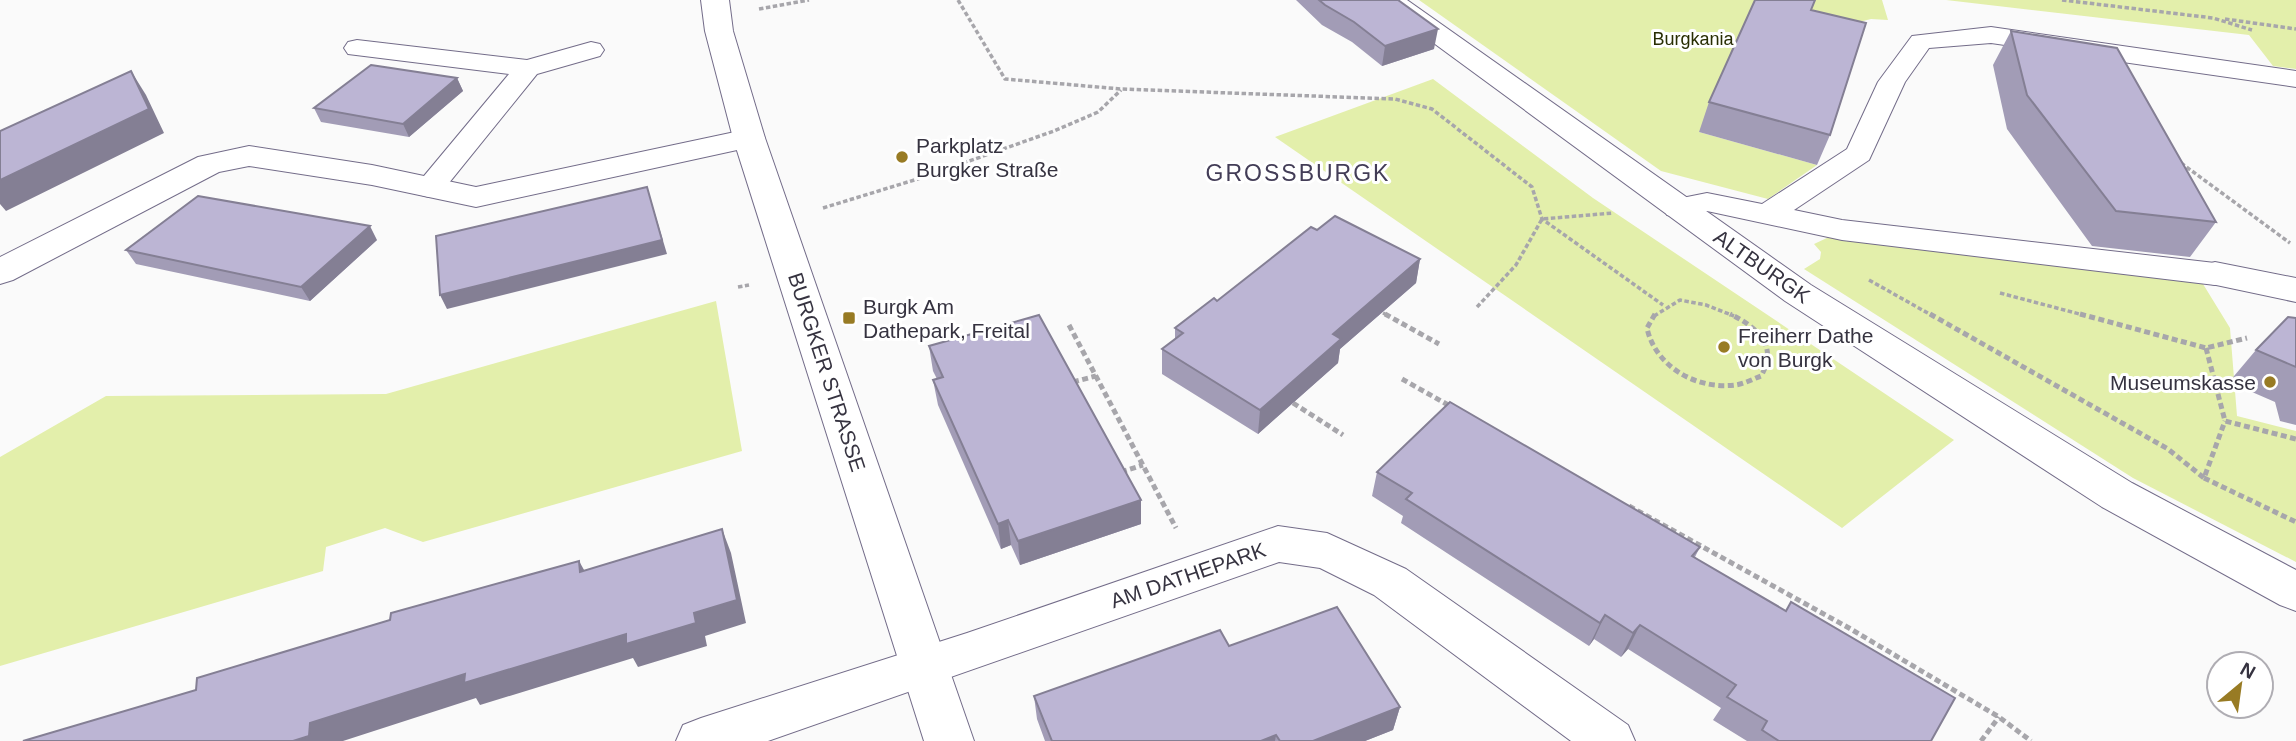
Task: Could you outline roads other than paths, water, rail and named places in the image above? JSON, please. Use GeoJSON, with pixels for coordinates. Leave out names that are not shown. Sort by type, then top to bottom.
{"type":"FeatureCollection","features":[{"type":"Feature","properties":{"kind":"street","name":"BURGKER STRASSE"},"geometry":{"type":"LineString","coordinates":[[715,0],[719,31],[749,138],[926,664],[949,741]]}},
{"type":"Feature","properties":{"kind":"street","name":"ALTBURGK"},"geometry":{"type":"LineString","coordinates":[[1389,0],[1798,293],[2117,495],[2296,592]]}},
{"type":"Feature","properties":{"kind":"street"},"geometry":{"type":"LineString","coordinates":[[0,272],[209,164],[249,156],[372,175],[477,197],[749,138]]}},
{"type":"Feature","properties":{"kind":"street"},"geometry":{"type":"LineString","coordinates":[[2215,274],[2296,290]]}},
{"type":"Feature","properties":{"kind":"street","name":"AM DATHEPARK"},"geometry":{"type":"LineString","coordinates":[[701,741],[926,664],[967,653],[1278,544],[1327,551],[1390,582],[1610,741]]}},
{"type":"Feature","properties":{"kind":"lane"},"geometry":{"type":"LineString","coordinates":[[1765,216],[1859,154],[1892,82],[1921,41],[1990,36],[2296,79]]}},
{"type":"Feature","properties":{"kind":"lane"},"geometry":{"type":"LineString","coordinates":[[357,48],[528,68],[591,50]]}},
{"type":"Feature","properties":{"kind":"lane"},"geometry":{"type":"LineString","coordinates":[[429,188],[528,68]]}},
{"type":"Feature","properties":{"kind":"lane"},"geometry":{"type":"LineString","coordinates":[[1678,208],[1707,202],[1842,230],[2215,274]]}},
{"type":"Feature","properties":{"kind":"place","name":"Parkplatz Burgker Straße"},"geometry":{"type":"Point","coordinates":[902,157]}},
{"type":"Feature","properties":{"kind":"place","name":"Burgk Am Dathepark, Freital"},"geometry":{"type":"Point","coordinates":[849,318]}},
{"type":"Feature","properties":{"kind":"place","name":"Freiherr Dathe von Burgk"},"geometry":{"type":"Point","coordinates":[1724,347]}},
{"type":"Feature","properties":{"kind":"place","name":"Museumskasse"},"geometry":{"type":"Point","coordinates":[2270,382]}},
{"type":"Feature","properties":{"kind":"district","name":"GROSSBURGK"},"geometry":{"type":"Point","coordinates":[1298,173]}},
{"type":"Feature","properties":{"kind":"park label","name":"Burgkania"},"geometry":{"type":"Point","coordinates":[1693,39]}}]}
